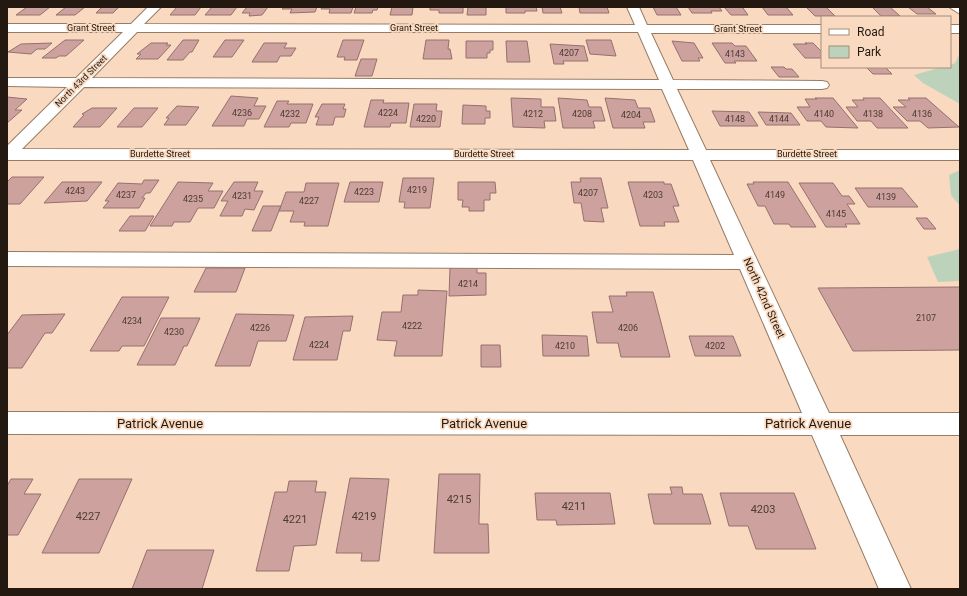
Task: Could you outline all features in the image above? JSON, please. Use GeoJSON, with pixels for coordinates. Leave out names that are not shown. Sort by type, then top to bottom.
{"type":"FeatureCollection","features":[{"type":"Feature","properties":{"kind":"street","name":"North 43rd Street"},"geometry":{"type":"LineString","coordinates":[[7,154],[155,7]]}},
{"type":"Feature","properties":{"kind":"street","name":"North 42nd Street"},"geometry":{"type":"LineString","coordinates":[[633,7],[895,589]]}},
{"type":"Feature","properties":{"kind":"street"},"geometry":{"type":"LineString","coordinates":[[955,7],[960,10]]}},
{"type":"Feature","properties":{"kind":"street","name":"Grant Street"},"geometry":{"type":"LineString","coordinates":[[7,28],[821,29]]}},
{"type":"Feature","properties":{"kind":"street"},"geometry":{"type":"LineString","coordinates":[[7,82],[822,85]]}},
{"type":"Feature","properties":{"kind":"street","name":"Burdette Street"},"geometry":{"type":"LineString","coordinates":[[7,154],[960,154]]}},
{"type":"Feature","properties":{"kind":"street"},"geometry":{"type":"LineString","coordinates":[[7,259],[748,262]]}},
{"type":"Feature","properties":{"kind":"street","name":"Patrick Avenue"},"geometry":{"type":"LineString","coordinates":[[7,423],[960,424]]}},
{"type":"Feature","properties":{"kind":"green space"},"geometry":{"type":"Polygon","coordinates":[[[960,53],[960,104],[923,83],[914,75],[938,68],[951,68],[951,65],[955,63],[960,53]]]}},
{"type":"Feature","properties":{"kind":"green space"},"geometry":{"type":"Polygon","coordinates":[[[960,170],[960,206],[951,195],[949,175],[960,170]]]}},
{"type":"Feature","properties":{"kind":"green space"},"geometry":{"type":"Polygon","coordinates":[[[960,249],[960,281],[938,282],[927,257],[960,249]]]}},
{"type":"Feature","properties":{"kind":"building"},"geometry":{"type":"Polygon","coordinates":[[[27,7],[50,7],[40,15],[16,15],[27,7]]]}},
{"type":"Feature","properties":{"kind":"building"},"geometry":{"type":"Polygon","coordinates":[[[66,7],[85,7],[75,15],[56,15],[66,7]]]}},
{"type":"Feature","properties":{"kind":"building"},"geometry":{"type":"Polygon","coordinates":[[[102,7],[119,7],[113,13],[96,13],[102,7]]]}},
{"type":"Feature","properties":{"kind":"building"},"geometry":{"type":"Polygon","coordinates":[[[177,7],[201,7],[195,15],[170,15],[177,7]]]}},
{"type":"Feature","properties":{"kind":"building"},"geometry":{"type":"Polygon","coordinates":[[[212,7],[237,7],[231,15],[205,15],[212,7]]]}},
{"type":"Feature","properties":{"kind":"building"},"geometry":{"type":"Polygon","coordinates":[[[247,7],[268,7],[262,15],[249,16],[250,13],[242,13],[247,7]]]}},
{"type":"Feature","properties":{"kind":"building"},"geometry":{"type":"Polygon","coordinates":[[[284,7],[317,7],[315,12],[290,13],[292,9],[282,9],[284,7]]]}},
{"type":"Feature","properties":{"kind":"building"},"geometry":{"type":"Polygon","coordinates":[[[322,7],[353,7],[351,13],[329,13],[330,9],[321,9],[322,7]]]}},
{"type":"Feature","properties":{"kind":"building"},"geometry":{"type":"Polygon","coordinates":[[[356,7],[378,7],[377,10],[373,10],[372,13],[354,13],[356,7]]]}},
{"type":"Feature","properties":{"kind":"building"},"geometry":{"type":"Polygon","coordinates":[[[392,7],[413,7],[412,15],[390,15],[392,7]]]}},
{"type":"Feature","properties":{"kind":"building"},"geometry":{"type":"Polygon","coordinates":[[[430,7],[463,7],[463,13],[439,13],[439,10],[430,10],[430,7]]]}},
{"type":"Feature","properties":{"kind":"building"},"geometry":{"type":"Polygon","coordinates":[[[468,7],[486,7],[486,15],[467,15],[468,7]]]}},
{"type":"Feature","properties":{"kind":"building"},"geometry":{"type":"Polygon","coordinates":[[[506,7],[536,7],[537,11],[525,11],[525,13],[506,13],[506,7]]]}},
{"type":"Feature","properties":{"kind":"building"},"geometry":{"type":"Polygon","coordinates":[[[542,7],[560,7],[562,13],[543,13],[542,7]]]}},
{"type":"Feature","properties":{"kind":"building"},"geometry":{"type":"Polygon","coordinates":[[[579,7],[607,7],[609,13],[580,13],[579,7]]]}},
{"type":"Feature","properties":{"kind":"building"},"geometry":{"type":"Polygon","coordinates":[[[653,7],[676,7],[681,15],[657,15],[653,7]]]}},
{"type":"Feature","properties":{"kind":"building"},"geometry":{"type":"Polygon","coordinates":[[[688,7],[719,7],[722,11],[711,11],[712,13],[692,13],[688,7]]]}},
{"type":"Feature","properties":{"kind":"building"},"geometry":{"type":"Polygon","coordinates":[[[724,7],[746,7],[743,8],[748,15],[731,15],[724,7]]]}},
{"type":"Feature","properties":{"kind":"building"},"geometry":{"type":"Polygon","coordinates":[[[762,7],[786,7],[793,15],[768,15],[762,7]]]}},
{"type":"Feature","properties":{"kind":"building"},"geometry":{"type":"Polygon","coordinates":[[[806,7],[826,7],[835,16],[815,16],[806,7]]]}},
{"type":"Feature","properties":{"kind":"building"},"geometry":{"type":"Polygon","coordinates":[[[872,7],[890,7],[900,16],[881,16],[872,7]]]}},
{"type":"Feature","properties":{"kind":"building"},"geometry":{"type":"Polygon","coordinates":[[[908,7],[927,7],[936,14],[917,14],[908,7]]]}},
{"type":"Feature","properties":{"kind":"building"},"geometry":{"type":"Polygon","coordinates":[[[65,40],[84,40],[66,56],[42,58],[65,40]]]}},
{"type":"Feature","properties":{"kind":"building"},"geometry":{"type":"Polygon","coordinates":[[[183,40],[199,40],[192,52],[190,52],[183,60],[167,60],[183,40]]]}},
{"type":"Feature","properties":{"kind":"building"},"geometry":{"type":"Polygon","coordinates":[[[225,40],[244,40],[232,57],[213,57],[225,40]]]}},
{"type":"Feature","properties":{"kind":"building"},"geometry":{"type":"Polygon","coordinates":[[[343,40],[364,40],[357,60],[344,60],[345,57],[337,57],[343,40]]]}},
{"type":"Feature","properties":{"kind":"building"},"geometry":{"type":"Polygon","coordinates":[[[426,40],[449,40],[448,49],[450,49],[452,59],[423,59],[426,40]]]}},
{"type":"Feature","properties":{"kind":"building"},"geometry":{"type":"Polygon","coordinates":[[[586,40],[611,40],[616,56],[590,54],[586,40]]]}},
{"type":"Feature","properties":{"kind":"building"},"geometry":{"type":"Polygon","coordinates":[[[466,41],[493,41],[493,50],[490,50],[490,53],[487,53],[487,58],[466,58],[466,41]]]}},
{"type":"Feature","properties":{"kind":"building"},"geometry":{"type":"Polygon","coordinates":[[[506,41],[527,41],[530,62],[507,62],[506,41]]]}},
{"type":"Feature","properties":{"kind":"building"},"geometry":{"type":"Polygon","coordinates":[[[672,41],[694,43],[703,58],[698,58],[700,61],[682,61],[672,41]]]}},
{"type":"Feature","properties":{"kind":"building"},"geometry":{"type":"Polygon","coordinates":[[[52,43],[45,49],[37,49],[31,54],[8,52],[21,44],[52,43]]]}},
{"type":"Feature","properties":{"kind":"building"},"geometry":{"type":"Polygon","coordinates":[[[151,43],[168,43],[166,45],[171,45],[158,59],[136,59],[141,54],[137,54],[151,43]]]}},
{"type":"Feature","properties":{"kind":"building"},"geometry":{"type":"Polygon","coordinates":[[[264,43],[287,43],[284,48],[296,48],[291,56],[280,56],[277,62],[252,62],[264,43]]]}},
{"type":"Feature","properties":{"kind":"building"},"geometry":{"type":"Polygon","coordinates":[[[712,43],[732,43],[735,46],[746,46],[757,61],[734,61],[736,63],[725,63],[712,43]]]}},
{"type":"Feature","properties":{"kind":"building"},"geometry":{"type":"Polygon","coordinates":[[[805,43],[813,43],[821,51],[821,58],[805,58],[793,44],[807,44],[805,43]]]}},
{"type":"Feature","properties":{"kind":"building"},"geometry":{"type":"Polygon","coordinates":[[[550,44],[584,46],[588,61],[563,61],[564,64],[554,64],[550,44]]]}},
{"type":"Feature","properties":{"kind":"building"},"geometry":{"type":"Polygon","coordinates":[[[361,59],[377,59],[372,76],[355,76],[361,59]]]}},
{"type":"Feature","properties":{"kind":"building"},"geometry":{"type":"Polygon","coordinates":[[[771,67],[784,67],[786,69],[792,69],[799,77],[779,77],[771,67]]]}},
{"type":"Feature","properties":{"kind":"building"},"geometry":{"type":"Polygon","coordinates":[[[867,68],[886,68],[892,74],[873,74],[867,68]]]}},
{"type":"Feature","properties":{"kind":"building"},"geometry":{"type":"Polygon","coordinates":[[[231,96],[258,98],[254,106],[266,106],[259,119],[247,119],[244,126],[212,126],[231,96]]]}},
{"type":"Feature","properties":{"kind":"building"},"geometry":{"type":"Polygon","coordinates":[[[7,97],[27,99],[15,110],[22,110],[7,123],[7,97]]]}},
{"type":"Feature","properties":{"kind":"building"},"geometry":{"type":"Polygon","coordinates":[[[511,98],[541,99],[541,107],[554,107],[556,121],[544,121],[545,128],[513,127],[511,98]]]}},
{"type":"Feature","properties":{"kind":"building"},"geometry":{"type":"Polygon","coordinates":[[[558,98],[587,100],[589,107],[601,107],[605,121],[593,121],[595,128],[563,128],[558,98]]]}},
{"type":"Feature","properties":{"kind":"building"},"geometry":{"type":"Polygon","coordinates":[[[605,98],[635,100],[638,108],[650,108],[655,122],[643,122],[645,128],[613,128],[605,98]]]}},
{"type":"Feature","properties":{"kind":"building"},"geometry":{"type":"Polygon","coordinates":[[[815,98],[833,98],[858,128],[826,127],[821,121],[807,121],[797,107],[810,107],[805,99],[817,99],[815,98]]]}},
{"type":"Feature","properties":{"kind":"building"},"geometry":{"type":"Polygon","coordinates":[[[863,98],[880,98],[908,128],[877,128],[871,121],[857,121],[846,107],[858,107],[852,100],[864,100],[863,98]]]}},
{"type":"Feature","properties":{"kind":"building"},"geometry":{"type":"Polygon","coordinates":[[[908,98],[926,98],[959,127],[928,128],[920,121],[907,121],[893,107],[906,107],[898,100],[910,100],[908,98]]]}},
{"type":"Feature","properties":{"kind":"building"},"geometry":{"type":"Polygon","coordinates":[[[371,100],[384,100],[383,103],[409,103],[406,123],[391,123],[390,127],[364,127],[371,100]]]}},
{"type":"Feature","properties":{"kind":"building"},"geometry":{"type":"Polygon","coordinates":[[[277,101],[289,101],[287,104],[313,104],[306,123],[291,123],[289,127],[264,127],[277,101]]]}},
{"type":"Feature","properties":{"kind":"building"},"geometry":{"type":"Polygon","coordinates":[[[322,104],[345,104],[343,109],[346,109],[344,117],[335,117],[333,125],[316,125],[319,117],[315,117],[322,104]]]}},
{"type":"Feature","properties":{"kind":"building"},"geometry":{"type":"Polygon","coordinates":[[[414,104],[437,104],[436,111],[442,111],[440,127],[410,127],[414,104]]]}},
{"type":"Feature","properties":{"kind":"building"},"geometry":{"type":"Polygon","coordinates":[[[463,105],[486,106],[486,111],[490,111],[490,118],[485,118],[485,124],[462,124],[463,105]]]}},
{"type":"Feature","properties":{"kind":"building"},"geometry":{"type":"Polygon","coordinates":[[[177,106],[199,107],[186,125],[164,125],[169,118],[166,118],[177,106]]]}},
{"type":"Feature","properties":{"kind":"building"},"geometry":{"type":"Polygon","coordinates":[[[92,108],[117,108],[100,127],[73,127],[84,115],[82,114],[92,108]]]}},
{"type":"Feature","properties":{"kind":"building"},"geometry":{"type":"Polygon","coordinates":[[[134,108],[158,108],[142,127],[117,127],[134,108]]]}},
{"type":"Feature","properties":{"kind":"building"},"geometry":{"type":"Polygon","coordinates":[[[712,111],[749,112],[758,126],[720,126],[712,111]]]}},
{"type":"Feature","properties":{"kind":"building"},"geometry":{"type":"Polygon","coordinates":[[[758,112],[791,113],[800,125],[766,125],[758,112]]]}},
{"type":"Feature","properties":{"kind":"building"},"geometry":{"type":"Polygon","coordinates":[[[12,177],[44,177],[20,204],[7,204],[7,182],[12,177]]]}},
{"type":"Feature","properties":{"kind":"building"},"geometry":{"type":"Polygon","coordinates":[[[403,178],[434,178],[430,208],[404,208],[405,202],[399,202],[403,178]]]}},
{"type":"Feature","properties":{"kind":"building"},"geometry":{"type":"Polygon","coordinates":[[[580,178],[601,178],[608,208],[601,208],[604,222],[584,221],[581,203],[574,203],[571,182],[581,182],[580,178]]]}},
{"type":"Feature","properties":{"kind":"building"},"geometry":{"type":"Polygon","coordinates":[[[144,180],[159,180],[150,193],[146,193],[142,198],[145,198],[139,208],[103,208],[109,201],[105,201],[118,183],[142,184],[144,180]]]}},
{"type":"Feature","properties":{"kind":"building"},"geometry":{"type":"Polygon","coordinates":[[[62,182],[102,182],[87,201],[44,203],[62,182]]]}},
{"type":"Feature","properties":{"kind":"building"},"geometry":{"type":"Polygon","coordinates":[[[178,182],[213,183],[208,191],[223,191],[214,208],[198,208],[190,222],[174,222],[172,226],[150,226],[178,182]]]}},
{"type":"Feature","properties":{"kind":"building"},"geometry":{"type":"Polygon","coordinates":[[[234,182],[258,182],[254,191],[263,191],[254,210],[245,209],[242,216],[220,216],[228,201],[221,201],[234,182]]]}},
{"type":"Feature","properties":{"kind":"building"},"geometry":{"type":"Polygon","coordinates":[[[350,182],[383,182],[379,202],[344,202],[350,182]]]}},
{"type":"Feature","properties":{"kind":"building"},"geometry":{"type":"Polygon","coordinates":[[[458,182],[495,182],[496,193],[490,193],[490,200],[484,200],[484,211],[469,211],[469,207],[462,207],[463,200],[458,200],[458,182]]]}},
{"type":"Feature","properties":{"kind":"building"},"geometry":{"type":"Polygon","coordinates":[[[628,182],[664,182],[664,184],[671,184],[679,206],[673,206],[679,222],[664,222],[665,226],[640,226],[628,182]]]}},
{"type":"Feature","properties":{"kind":"building"},"geometry":{"type":"Polygon","coordinates":[[[753,182],[788,182],[816,227],[791,227],[789,224],[774,224],[765,206],[758,206],[747,184],[754,184],[753,182]]]}},
{"type":"Feature","properties":{"kind":"building"},"geometry":{"type":"Polygon","coordinates":[[[306,183],[339,183],[328,226],[304,226],[305,222],[290,222],[294,211],[279,211],[286,192],[304,192],[306,183]]]}},
{"type":"Feature","properties":{"kind":"building"},"geometry":{"type":"Polygon","coordinates":[[[799,183],[833,183],[842,196],[849,196],[855,204],[847,204],[860,224],[845,224],[847,227],[826,227],[799,183]]]}},
{"type":"Feature","properties":{"kind":"building"},"geometry":{"type":"Polygon","coordinates":[[[855,188],[902,188],[918,207],[868,207],[855,188]]]}},
{"type":"Feature","properties":{"kind":"building"},"geometry":{"type":"Polygon","coordinates":[[[263,206],[281,206],[271,231],[252,231],[263,206]]]}},
{"type":"Feature","properties":{"kind":"building"},"geometry":{"type":"Polygon","coordinates":[[[130,216],[154,216],[145,231],[119,231],[130,216]]]}},
{"type":"Feature","properties":{"kind":"building"},"geometry":{"type":"Polygon","coordinates":[[[916,218],[927,218],[936,229],[924,229],[916,218]]]}},
{"type":"Feature","properties":{"kind":"building"},"geometry":{"type":"Polygon","coordinates":[[[477,266],[477,273],[486,273],[486,295],[449,296],[450,267],[477,266]]]}},
{"type":"Feature","properties":{"kind":"building"},"geometry":{"type":"Polygon","coordinates":[[[206,268],[245,268],[236,292],[194,292],[206,268]]]}},
{"type":"Feature","properties":{"kind":"building"},"geometry":{"type":"Polygon","coordinates":[[[960,287],[960,350],[853,351],[818,288],[960,287]]]}},
{"type":"Feature","properties":{"kind":"building"},"geometry":{"type":"Polygon","coordinates":[[[418,290],[447,291],[442,356],[394,356],[397,341],[377,340],[382,312],[401,312],[403,295],[418,295],[418,290]]]}},
{"type":"Feature","properties":{"kind":"building"},"geometry":{"type":"Polygon","coordinates":[[[626,292],[653,292],[670,357],[621,357],[618,343],[597,343],[592,312],[613,312],[609,296],[627,296],[626,292]]]}},
{"type":"Feature","properties":{"kind":"building"},"geometry":{"type":"Polygon","coordinates":[[[122,297],[169,297],[144,346],[122,346],[119,351],[90,351],[122,297]]]}},
{"type":"Feature","properties":{"kind":"building"},"geometry":{"type":"Polygon","coordinates":[[[65,314],[52,333],[45,333],[22,368],[7,368],[7,335],[22,315],[65,314]]]}},
{"type":"Feature","properties":{"kind":"building"},"geometry":{"type":"Polygon","coordinates":[[[236,314],[294,315],[286,341],[258,341],[250,366],[215,366],[236,314]]]}},
{"type":"Feature","properties":{"kind":"building"},"geometry":{"type":"Polygon","coordinates":[[[353,316],[350,331],[343,331],[337,360],[293,360],[305,317],[353,316]]]}},
{"type":"Feature","properties":{"kind":"building"},"geometry":{"type":"Polygon","coordinates":[[[161,318],[200,318],[187,346],[184,346],[175,365],[137,365],[161,318]]]}},
{"type":"Feature","properties":{"kind":"building"},"geometry":{"type":"Polygon","coordinates":[[[542,335],[587,336],[589,356],[543,356],[542,335]]]}},
{"type":"Feature","properties":{"kind":"building"},"geometry":{"type":"Polygon","coordinates":[[[689,336],[733,336],[741,356],[695,356],[689,336]]]}},
{"type":"Feature","properties":{"kind":"building"},"geometry":{"type":"Polygon","coordinates":[[[481,345],[500,345],[501,367],[481,367],[481,345]]]}},
{"type":"Feature","properties":{"kind":"building"},"geometry":{"type":"Polygon","coordinates":[[[439,474],[480,474],[479,524],[488,524],[489,553],[434,553],[439,474]]]}},
{"type":"Feature","properties":{"kind":"building"},"geometry":{"type":"Polygon","coordinates":[[[350,478],[389,479],[379,561],[361,561],[362,553],[336,553],[350,478]]]}},
{"type":"Feature","properties":{"kind":"building"},"geometry":{"type":"Polygon","coordinates":[[[11,479],[33,479],[24,494],[41,494],[18,535],[7,535],[7,486],[11,479]]]}},
{"type":"Feature","properties":{"kind":"building"},"geometry":{"type":"Polygon","coordinates":[[[79,479],[132,479],[99,553],[42,553],[79,479]]]}},
{"type":"Feature","properties":{"kind":"building"},"geometry":{"type":"Polygon","coordinates":[[[289,481],[317,481],[315,492],[326,492],[316,545],[294,546],[289,571],[256,571],[275,492],[287,492],[289,481]]]}},
{"type":"Feature","properties":{"kind":"building"},"geometry":{"type":"Polygon","coordinates":[[[670,487],[682,487],[683,494],[702,494],[711,524],[654,524],[648,494],[672,494],[670,487]]]}},
{"type":"Feature","properties":{"kind":"building"},"geometry":{"type":"Polygon","coordinates":[[[535,493],[610,493],[615,524],[557,525],[556,520],[537,520],[535,493]]]}},
{"type":"Feature","properties":{"kind":"building"},"geometry":{"type":"Polygon","coordinates":[[[720,493],[794,493],[816,549],[756,549],[748,526],[729,526],[720,493]]]}},
{"type":"Feature","properties":{"kind":"building"},"geometry":{"type":"Polygon","coordinates":[[[147,550],[214,550],[202,589],[132,589],[147,550]]]}}]}
